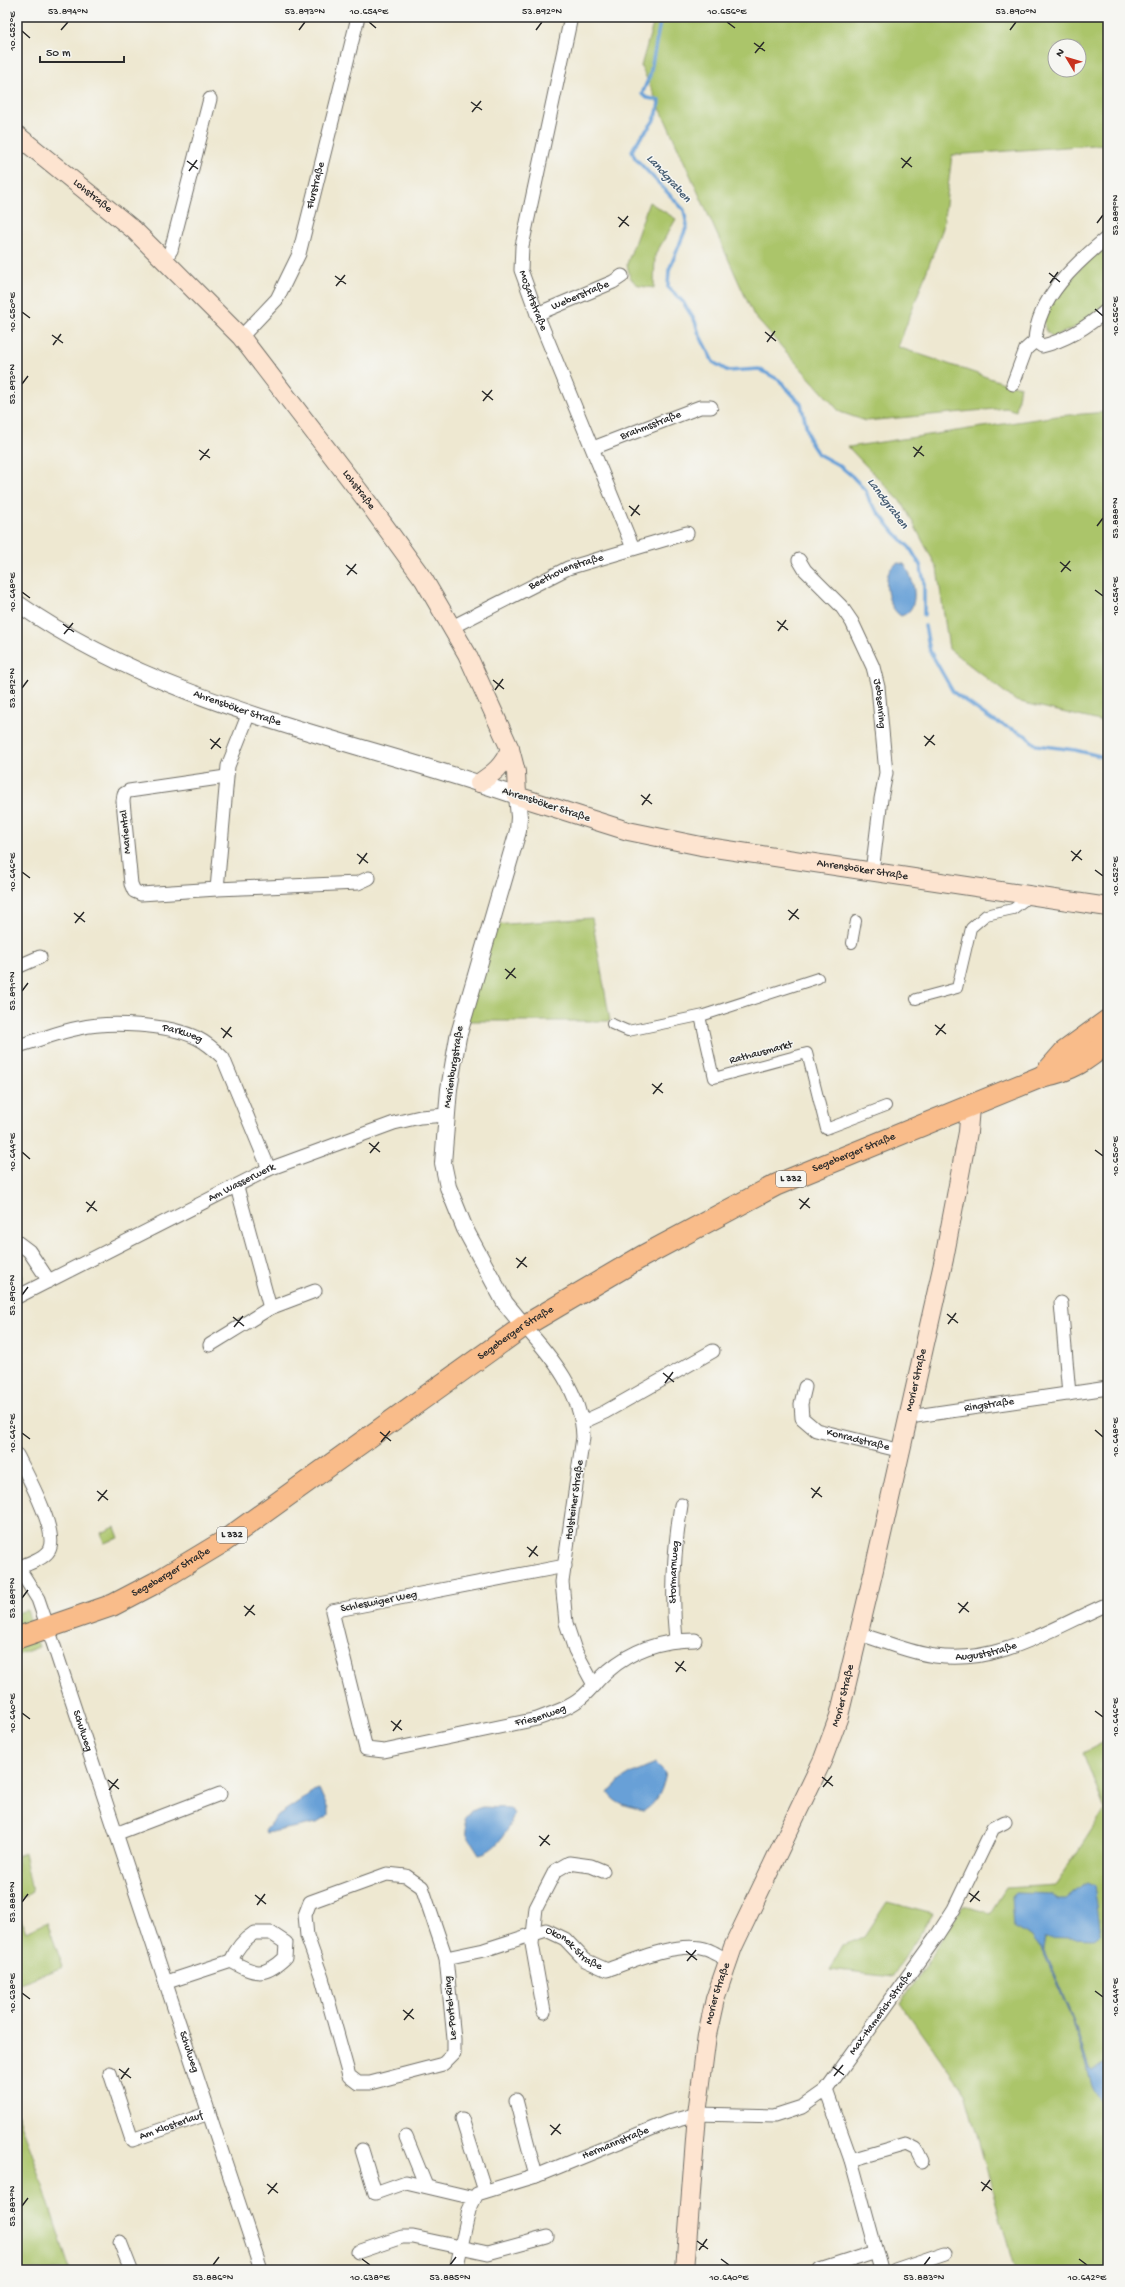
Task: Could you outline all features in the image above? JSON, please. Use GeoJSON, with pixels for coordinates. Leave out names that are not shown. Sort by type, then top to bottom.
{"type":"FeatureCollection","features":[{"type":"Feature","properties":{"kind":"main road","name":"Lohstraße"},"geometry":{"type":"LineString","coordinates":[[17,135],[134,230],[241,337],[366,500],[424,580],[452,627],[510,749],[516,772],[517,796]]}},
{"type":"Feature","properties":{"kind":"main road"},"geometry":{"type":"LineString","coordinates":[[480,783],[497,771],[505,762],[510,749]]}},
{"type":"Feature","properties":{"kind":"main road","name":"Ahrensböker Straße"},"geometry":{"type":"LineString","coordinates":[[517,796],[640,834],[701,846],[1107,908]]}},
{"type":"Feature","properties":{"kind":"main road","name":"Segeberger Straße"},"geometry":{"type":"LineString","coordinates":[[1043,1076],[1064,1052],[1108,1020]]}},
{"type":"Feature","properties":{"kind":"main road","name":"Segeberger Straße"},"geometry":{"type":"LineString","coordinates":[[17,1638],[113,1605],[155,1583],[223,1542],[524,1326],[599,1280],[776,1186],[1043,1076],[1064,1072],[1091,1057],[1108,1042]]}},
{"type":"Feature","properties":{"kind":"main road","name":"Morier Straße"},"geometry":{"type":"LineString","coordinates":[[685,2270],[697,2114],[707,2035],[728,1960],[823,1759],[839,1716],[902,1451],[944,1260],[968,1132],[970,1107]]}},
{"type":"Feature","properties":{"kind":"street","name":"Flurstraße"},"geometry":{"type":"LineString","coordinates":[[241,337],[277,299],[299,254],[358,17]]}},
{"type":"Feature","properties":{"kind":"street","name":"Mozartstraße"},"geometry":{"type":"LineString","coordinates":[[571,17],[520,259],[521,270],[537,314],[633,548]]}},
{"type":"Feature","properties":{"kind":"street"},"geometry":{"type":"LineString","coordinates":[[165,260],[171,250],[210,99]]}},
{"type":"Feature","properties":{"kind":"street"},"geometry":{"type":"LineString","coordinates":[[1013,384],[1026,349],[1034,341],[1035,331],[1051,296],[1082,258],[1108,237]]}},
{"type":"Feature","properties":{"kind":"street","name":"Weberstraße"},"geometry":{"type":"LineString","coordinates":[[537,314],[613,282],[622,276]]}},
{"type":"Feature","properties":{"kind":"street"},"geometry":{"type":"LineString","coordinates":[[1034,341],[1042,346],[1061,342],[1097,319],[1108,309]]}},
{"type":"Feature","properties":{"kind":"street","name":"Brahmsstraße"},"geometry":{"type":"LineString","coordinates":[[593,448],[700,407],[710,407]]}},
{"type":"Feature","properties":{"kind":"street","name":"Beethovenstraße"},"geometry":{"type":"LineString","coordinates":[[452,627],[555,574],[633,548],[687,533]]}},
{"type":"Feature","properties":{"kind":"street","name":"Jebsenring"},"geometry":{"type":"LineString","coordinates":[[799,560],[805,570],[841,606],[852,622],[873,667],[878,687],[886,773],[880,799],[872,872]]}},
{"type":"Feature","properties":{"kind":"street","name":"Ahrensböker Straße"},"geometry":{"type":"LineString","coordinates":[[17,603],[88,646],[146,674],[249,713],[480,783],[517,796]]}},
{"type":"Feature","properties":{"kind":"street"},"geometry":{"type":"LineString","coordinates":[[217,889],[228,766],[249,713]]}},
{"type":"Feature","properties":{"kind":"street","name":"Mariental"},"geometry":{"type":"LineString","coordinates":[[226,777],[130,791],[124,794],[123,800],[131,884],[134,891],[141,894],[358,883],[369,878]]}},
{"type":"Feature","properties":{"kind":"street","name":"Marienburgstraße"},"geometry":{"type":"LineString","coordinates":[[517,796],[519,817],[518,831],[461,1024],[452,1067],[446,1115],[443,1163],[448,1187],[465,1228],[505,1303],[524,1326]]}},
{"type":"Feature","properties":{"kind":"street"},"geometry":{"type":"LineString","coordinates":[[916,999],[957,988],[971,928],[986,915],[1013,909],[1030,896]]}},
{"type":"Feature","properties":{"kind":"street"},"geometry":{"type":"LineString","coordinates":[[852,943],[856,921]]}},
{"type":"Feature","properties":{"kind":"street"},"geometry":{"type":"LineString","coordinates":[[17,967],[40,956]]}},
{"type":"Feature","properties":{"kind":"street"},"geometry":{"type":"LineString","coordinates":[[612,1024],[628,1031],[700,1016],[818,978]]}},
{"type":"Feature","properties":{"kind":"street","name":"Rathausmarkt"},"geometry":{"type":"LineString","coordinates":[[700,1016],[714,1078],[807,1053],[826,1129],[886,1106]]}},
{"type":"Feature","properties":{"kind":"street","name":"Parkweg"},"geometry":{"type":"LineString","coordinates":[[17,1046],[61,1032],[103,1024],[139,1026],[178,1031],[196,1037],[211,1046],[223,1058],[269,1169]]}},
{"type":"Feature","properties":{"kind":"street","name":"Am Wasserwerk"},"geometry":{"type":"LineString","coordinates":[[17,1297],[237,1187],[269,1169],[394,1123],[420,1117],[446,1115]]}},
{"type":"Feature","properties":{"kind":"street"},"geometry":{"type":"LineString","coordinates":[[237,1187],[270,1308]]}},
{"type":"Feature","properties":{"kind":"street"},"geometry":{"type":"LineString","coordinates":[[17,1242],[29,1251],[49,1281]]}},
{"type":"Feature","properties":{"kind":"street"},"geometry":{"type":"LineString","coordinates":[[210,1345],[270,1308],[315,1291]]}},
{"type":"Feature","properties":{"kind":"street"},"geometry":{"type":"LineString","coordinates":[[1061,1303],[1070,1394]]}},
{"type":"Feature","properties":{"kind":"street","name":"Holsteiner Straße"},"geometry":{"type":"LineString","coordinates":[[524,1326],[544,1348],[573,1392],[583,1422],[583,1437],[562,1582],[566,1623],[575,1650],[594,1685]]}},
{"type":"Feature","properties":{"kind":"street"},"geometry":{"type":"LineString","coordinates":[[583,1422],[605,1412],[713,1350]]}},
{"type":"Feature","properties":{"kind":"street","name":"Konradstraße"},"geometry":{"type":"LineString","coordinates":[[805,1386],[801,1404],[802,1418],[816,1430],[902,1451]]}},
{"type":"Feature","properties":{"kind":"street","name":"Ringstraße"},"geometry":{"type":"LineString","coordinates":[[909,1417],[1108,1388]]}},
{"type":"Feature","properties":{"kind":"street"},"geometry":{"type":"LineString","coordinates":[[17,1455],[50,1526],[52,1543],[49,1551],[37,1559],[18,1567]]}},
{"type":"Feature","properties":{"kind":"street","name":"Stormarnweg"},"geometry":{"type":"LineString","coordinates":[[676,1640],[673,1613],[674,1572],[681,1505]]}},
{"type":"Feature","properties":{"kind":"street","name":"Schleswiger Weg"},"geometry":{"type":"LineString","coordinates":[[366,1749],[332,1611],[565,1566]]}},
{"type":"Feature","properties":{"kind":"street","name":"Schulweg"},"geometry":{"type":"LineString","coordinates":[[18,1567],[38,1599],[118,1833],[261,2270]]}},
{"type":"Feature","properties":{"kind":"street","name":"Auguststraße"},"geometry":{"type":"LineString","coordinates":[[859,1634],[934,1656],[978,1656],[1004,1651],[1025,1643],[1108,1604]]}},
{"type":"Feature","properties":{"kind":"street","name":"Friesenweg"},"geometry":{"type":"LineString","coordinates":[[366,1749],[384,1751],[537,1719],[560,1711],[581,1698],[608,1671],[635,1651],[676,1640],[695,1640]]}},
{"type":"Feature","properties":{"kind":"street"},"geometry":{"type":"LineString","coordinates":[[118,1833],[220,1794]]}},
{"type":"Feature","properties":{"kind":"street","name":"Max-Hamerich-Straße"},"geometry":{"type":"LineString","coordinates":[[697,2114],[774,2116],[802,2107],[826,2090],[936,1937],[954,1909],[993,1828],[1005,1822]]}},
{"type":"Feature","properties":{"kind":"street","name":"Okonek-Straße"},"geometry":{"type":"LineString","coordinates":[[544,2012],[532,1944],[536,1908],[555,1871],[569,1863],[591,1866],[603,1871]]}},
{"type":"Feature","properties":{"kind":"street","name":"Le-Portel-Ring"},"geometry":{"type":"LineString","coordinates":[[388,1874],[406,1876],[422,1886],[446,1958],[454,2053],[443,2064],[370,2083],[358,2083],[349,2076],[322,1978],[307,1936],[305,1914],[310,1902],[388,1874]]}},
{"type":"Feature","properties":{"kind":"street","name":"Okonek-Straße"},"geometry":{"type":"LineString","coordinates":[[446,1958],[484,1950],[546,1930],[565,1938],[585,1960],[606,1970],[674,1949],[689,1947],[708,1950],[728,1960]]}},
{"type":"Feature","properties":{"kind":"street"},"geometry":{"type":"LineString","coordinates":[[231,1961],[235,1952],[246,1938],[254,1933],[272,1933],[286,1943]]}},
{"type":"Feature","properties":{"kind":"street"},"geometry":{"type":"LineString","coordinates":[[286,1943],[307,1936]]}},
{"type":"Feature","properties":{"kind":"street"},"geometry":{"type":"LineString","coordinates":[[167,1982],[231,1961],[249,1971],[265,1972],[275,1968],[285,1958],[286,1943]]}},
{"type":"Feature","properties":{"kind":"street","name":"Am Klosterlauf"},"geometry":{"type":"LineString","coordinates":[[110,2073],[132,2140],[209,2113]]}},
{"type":"Feature","properties":{"kind":"street"},"geometry":{"type":"LineString","coordinates":[[826,2090],[851,2160],[881,2270]]}},
{"type":"Feature","properties":{"kind":"street"},"geometry":{"type":"LineString","coordinates":[[516,2100],[536,2176]]}},
{"type":"Feature","properties":{"kind":"street","name":"Hermannstraße"},"geometry":{"type":"LineString","coordinates":[[474,2198],[477,2194],[536,2176],[668,2122],[697,2114]]}},
{"type":"Feature","properties":{"kind":"street"},"geometry":{"type":"LineString","coordinates":[[462,2119],[485,2191]]}},
{"type":"Feature","properties":{"kind":"street"},"geometry":{"type":"LineString","coordinates":[[406,2136],[426,2186]]}},
{"type":"Feature","properties":{"kind":"street"},"geometry":{"type":"LineString","coordinates":[[851,2160],[906,2144],[916,2149],[922,2161]]}},
{"type":"Feature","properties":{"kind":"street"},"geometry":{"type":"LineString","coordinates":[[362,2150],[375,2192],[406,2182],[474,2198],[468,2210],[456,2270]]}},
{"type":"Feature","properties":{"kind":"street"},"geometry":{"type":"LineString","coordinates":[[358,2252],[402,2236],[488,2253],[547,2237]]}},
{"type":"Feature","properties":{"kind":"street"},"geometry":{"type":"LineString","coordinates":[[120,2242],[131,2270]]}},
{"type":"Feature","properties":{"kind":"street"},"geometry":{"type":"LineString","coordinates":[[820,2270],[876,2252]]}},
{"type":"Feature","properties":{"kind":"street"},"geometry":{"type":"LineString","coordinates":[[895,2270],[945,2253]]}},
{"type":"Feature","properties":{"kind":"green space"},"geometry":{"type":"Polygon","coordinates":[[[655,17],[1108,17],[1108,144],[952,155],[943,228],[898,347],[1010,385],[1020,386],[1016,411],[1006,408],[866,421],[840,412],[754,316],[641,66],[655,17]]]}},
{"type":"Feature","properties":{"kind":"green space"},"geometry":{"type":"Polygon","coordinates":[[[649,202],[676,219],[655,255],[654,288],[639,286],[630,278],[627,264],[649,202]]]}},
{"type":"Feature","properties":{"kind":"green space"},"geometry":{"type":"Polygon","coordinates":[[[1108,243],[1108,305],[1087,322],[1053,337],[1046,330],[1045,320],[1048,309],[1066,283],[1108,243]]]}},
{"type":"Feature","properties":{"kind":"green space"},"geometry":{"type":"Polygon","coordinates":[[[1108,412],[1108,723],[1016,701],[949,649],[937,568],[903,504],[848,447],[1057,416],[1108,412]]]}},
{"type":"Feature","properties":{"kind":"green space"},"geometry":{"type":"Polygon","coordinates":[[[592,918],[610,1021],[464,1021],[493,925],[592,918]]]}},
{"type":"Feature","properties":{"kind":"green space"},"geometry":{"type":"Polygon","coordinates":[[[17,1266],[23,1277],[22,1281],[17,1283],[17,1266]]]}},
{"type":"Feature","properties":{"kind":"green space"},"geometry":{"type":"Polygon","coordinates":[[[115,1527],[119,1538],[104,1543],[101,1533],[115,1527]]]}},
{"type":"Feature","properties":{"kind":"green space"},"geometry":{"type":"Polygon","coordinates":[[[27,1610],[39,1647],[17,1655],[17,1613],[27,1610]]]}},
{"type":"Feature","properties":{"kind":"green space"},"geometry":{"type":"Polygon","coordinates":[[[1108,1740],[1108,2270],[1015,2270],[965,2093],[901,2004],[963,1906],[990,1913],[1006,1888],[1056,1885],[1105,1809],[1083,1753],[1108,1740]]]}},
{"type":"Feature","properties":{"kind":"green space"},"geometry":{"type":"Polygon","coordinates":[[[24,1852],[32,1892],[17,1901],[17,1856],[24,1852]]]}},
{"type":"Feature","properties":{"kind":"green space"},"geometry":{"type":"Polygon","coordinates":[[[887,1902],[933,1914],[892,1977],[829,1970],[843,1945],[864,1937],[887,1902]]]}},
{"type":"Feature","properties":{"kind":"green space"},"geometry":{"type":"Polygon","coordinates":[[[17,1909],[26,1932],[47,1922],[63,1967],[17,1984],[17,1909]]]}},
{"type":"Feature","properties":{"kind":"green space"},"geometry":{"type":"Polygon","coordinates":[[[17,2113],[32,2152],[70,2270],[17,2270],[17,2113]]]}},
{"type":"Feature","properties":{"kind":"water"},"geometry":{"type":"Polygon","coordinates":[[[898,563],[904,564],[908,570],[914,593],[912,607],[908,613],[901,616],[892,605],[888,597],[887,589],[888,573],[892,567],[898,563]]]}},
{"type":"Feature","properties":{"kind":"water"},"geometry":{"type":"Polygon","coordinates":[[[656,1763],[666,1773],[665,1779],[659,1795],[653,1804],[644,1811],[619,1803],[608,1793],[624,1778],[636,1771],[656,1763]]]}},
{"type":"Feature","properties":{"kind":"water"},"geometry":{"type":"Polygon","coordinates":[[[319,1789],[328,1809],[328,1816],[317,1823],[266,1833],[265,1831],[278,1815],[307,1796],[310,1792],[319,1789]]]}},
{"type":"Feature","properties":{"kind":"water"},"geometry":{"type":"Polygon","coordinates":[[[483,1807],[510,1808],[514,1814],[509,1827],[501,1839],[491,1849],[479,1854],[467,1835],[464,1819],[471,1811],[483,1807]]]}},
{"type":"Feature","properties":{"kind":"water"},"geometry":{"type":"Polygon","coordinates":[[[1087,1882],[1094,1885],[1101,1933],[1093,1939],[1045,1937],[1043,1949],[1074,2021],[1089,2069],[1092,2071],[1108,2061],[1108,2141],[1101,2128],[1103,2104],[1092,2086],[1073,2022],[1041,1949],[1031,1936],[1014,1927],[1012,1897],[1016,1893],[1052,1894],[1058,1899],[1066,1899],[1087,1882]]]}},
{"type":"Feature","properties":{"kind":"waterway","name":"Landgraben"},"geometry":{"type":"LineString","coordinates":[[661,17],[650,75],[642,94],[647,98],[659,100],[658,109],[653,122],[632,151],[635,158],[684,210],[687,226],[669,270],[668,287],[683,302],[695,321],[699,334],[713,362],[728,371],[759,369],[779,380],[801,404],[810,442],[818,454],[840,466],[866,491],[870,502],[894,532],[910,548],[920,565],[924,581],[924,615]]}},
{"type":"Feature","properties":{"kind":"waterway","name":"Landgraben"},"geometry":{"type":"LineString","coordinates":[[925,626],[930,651],[953,692],[992,720],[1025,735],[1036,745],[1075,750],[1108,758]]}}]}
